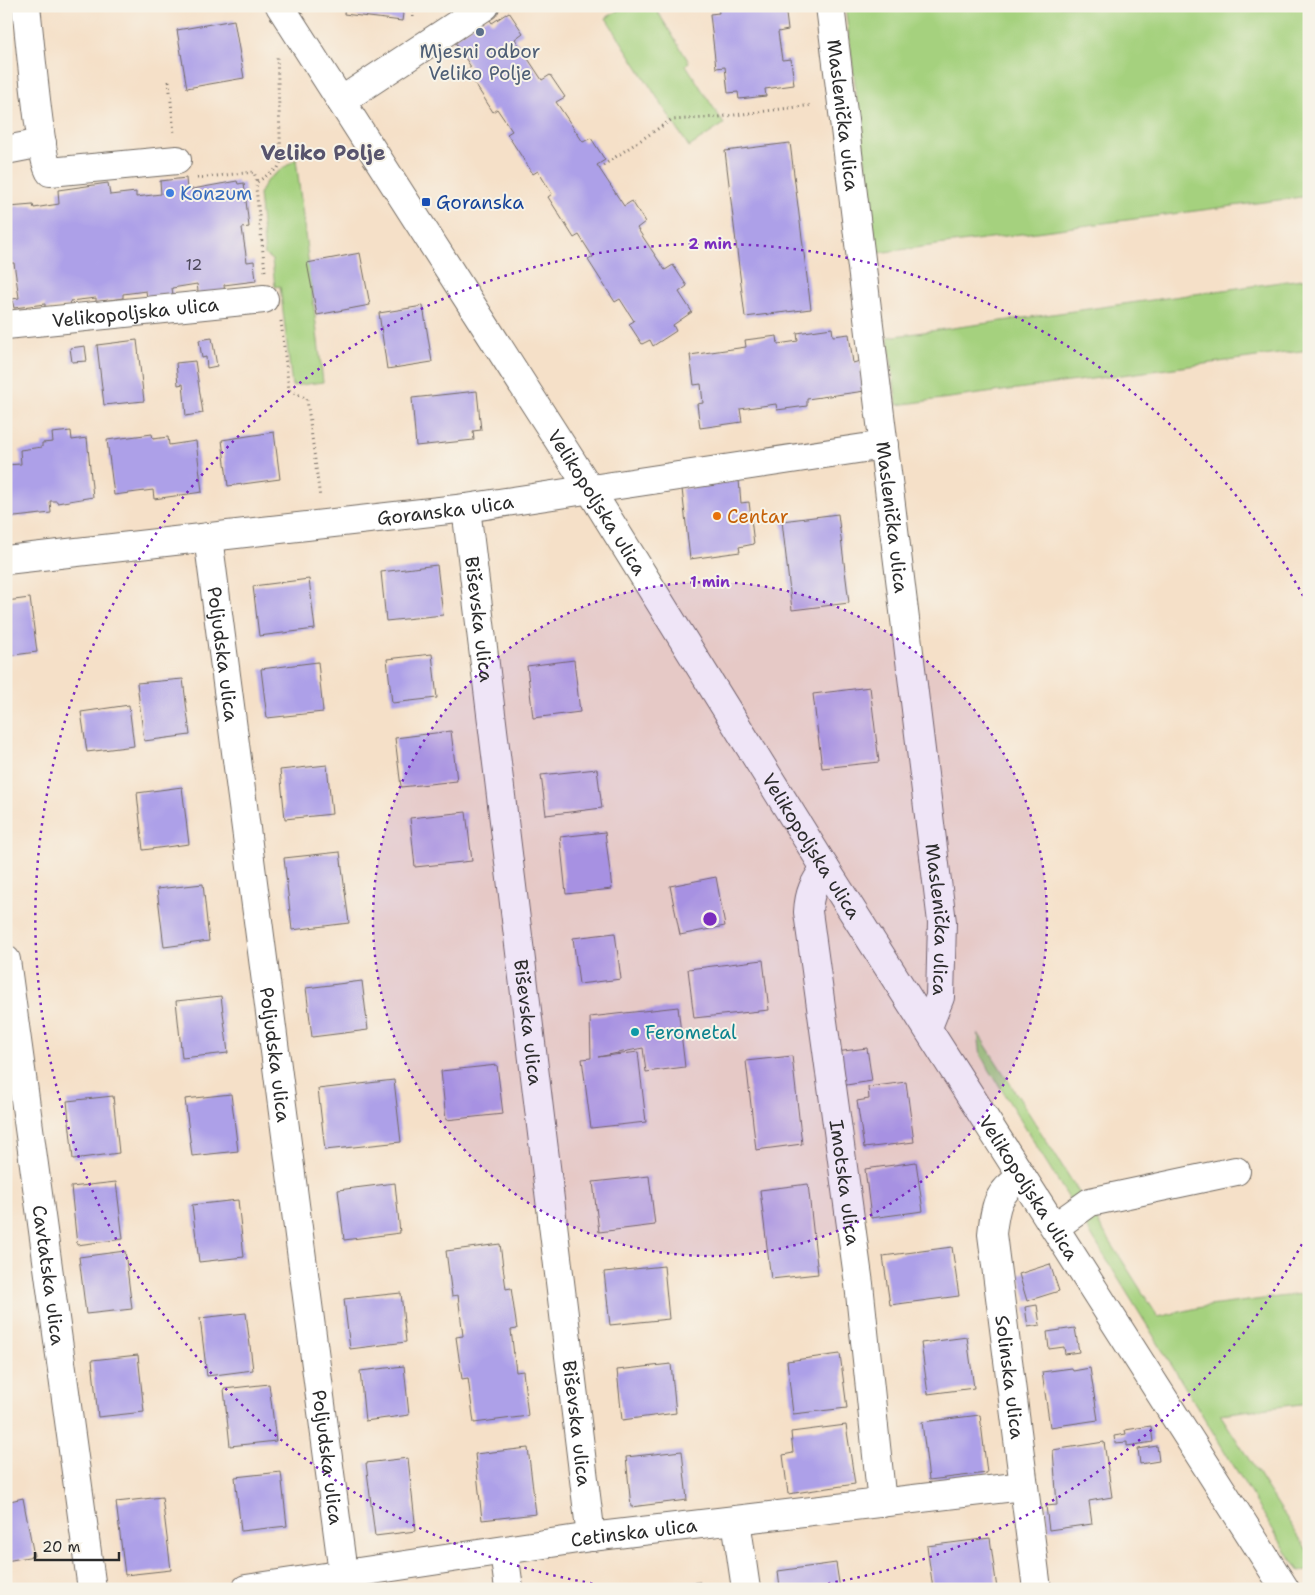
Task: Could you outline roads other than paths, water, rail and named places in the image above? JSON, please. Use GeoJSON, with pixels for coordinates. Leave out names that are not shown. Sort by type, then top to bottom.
{"type":"FeatureCollection","features":[{"type":"Feature","properties":{"kind":"street"},"geometry":{"type":"LineString","coordinates":[[26,6],[42,143],[47,168],[50,172],[177,160]]}},
{"type":"Feature","properties":{"kind":"street","name":"Velikopoljska ulica"},"geometry":{"type":"LineString","coordinates":[[280,6],[589,488],[826,868],[1285,1589]]}},
{"type":"Feature","properties":{"kind":"street"},"geometry":{"type":"LineString","coordinates":[[341,102],[462,15],[485,6]]}},
{"type":"Feature","properties":{"kind":"street","name":"Maslenička ulica"},"geometry":{"type":"LineString","coordinates":[[830,6],[942,922],[940,997],[928,1027]]}},
{"type":"Feature","properties":{"kind":"street"},"geometry":{"type":"LineString","coordinates":[[6,150],[42,143]]}},
{"type":"Feature","properties":{"kind":"street","name":"Velikopoljska ulica"},"geometry":{"type":"LineString","coordinates":[[6,326],[264,299]]}},
{"type":"Feature","properties":{"kind":"street","name":"Goranska ulica"},"geometry":{"type":"LineString","coordinates":[[6,560],[466,508],[884,445]]}},
{"type":"Feature","properties":{"kind":"street","name":"Biševska ulica"},"geometry":{"type":"LineString","coordinates":[[466,508],[592,1537]]}},
{"type":"Feature","properties":{"kind":"street","name":"Poljudska ulica"},"geometry":{"type":"LineString","coordinates":[[208,538],[343,1572]]}},
{"type":"Feature","properties":{"kind":"street","name":"Imotska ulica"},"geometry":{"type":"LineString","coordinates":[[826,868],[813,884],[808,912],[859,1284],[882,1503]]}},
{"type":"Feature","properties":{"kind":"street","name":"Cavtatska ulica"},"geometry":{"type":"LineString","coordinates":[[6,960],[11,1039],[92,1589]]}},
{"type":"Feature","properties":{"kind":"street"},"geometry":{"type":"LineString","coordinates":[[1055,1227],[1090,1202],[1236,1171]]}},
{"type":"Feature","properties":{"kind":"street","name":"Solinska ulica"},"geometry":{"type":"LineString","coordinates":[[1022,1177],[1007,1186],[999,1198],[992,1234],[1037,1589]]}},
{"type":"Feature","properties":{"kind":"street","name":"Cetinska ulica"},"geometry":{"type":"LineString","coordinates":[[246,1589],[343,1572],[504,1551],[592,1537],[1024,1486]]}},
{"type":"Feature","properties":{"kind":"street"},"geometry":{"type":"LineString","coordinates":[[736,1520],[746,1589]]}},
{"type":"Feature","properties":{"kind":"street"},"geometry":{"type":"LineString","coordinates":[[504,1551],[509,1589]]}},
{"type":"Feature","properties":{"kind":"place","name":"Mjesni odbor Veliko Polje"},"geometry":{"type":"Point","coordinates":[480,32]}},
{"type":"Feature","properties":{"kind":"place","name":"Konzum"},"geometry":{"type":"Point","coordinates":[170,193]}},
{"type":"Feature","properties":{"kind":"place","name":"Goranska"},"geometry":{"type":"Point","coordinates":[426,202]}},
{"type":"Feature","properties":{"kind":"place","name":"Centar"},"geometry":{"type":"Point","coordinates":[717,516]}},
{"type":"Feature","properties":{"kind":"place","name":"Ferometal"},"geometry":{"type":"Point","coordinates":[635,1032]}},
{"type":"Feature","properties":{"kind":"district","name":"Veliko Polje"},"geometry":{"type":"Point","coordinates":[323,153]}}]}
